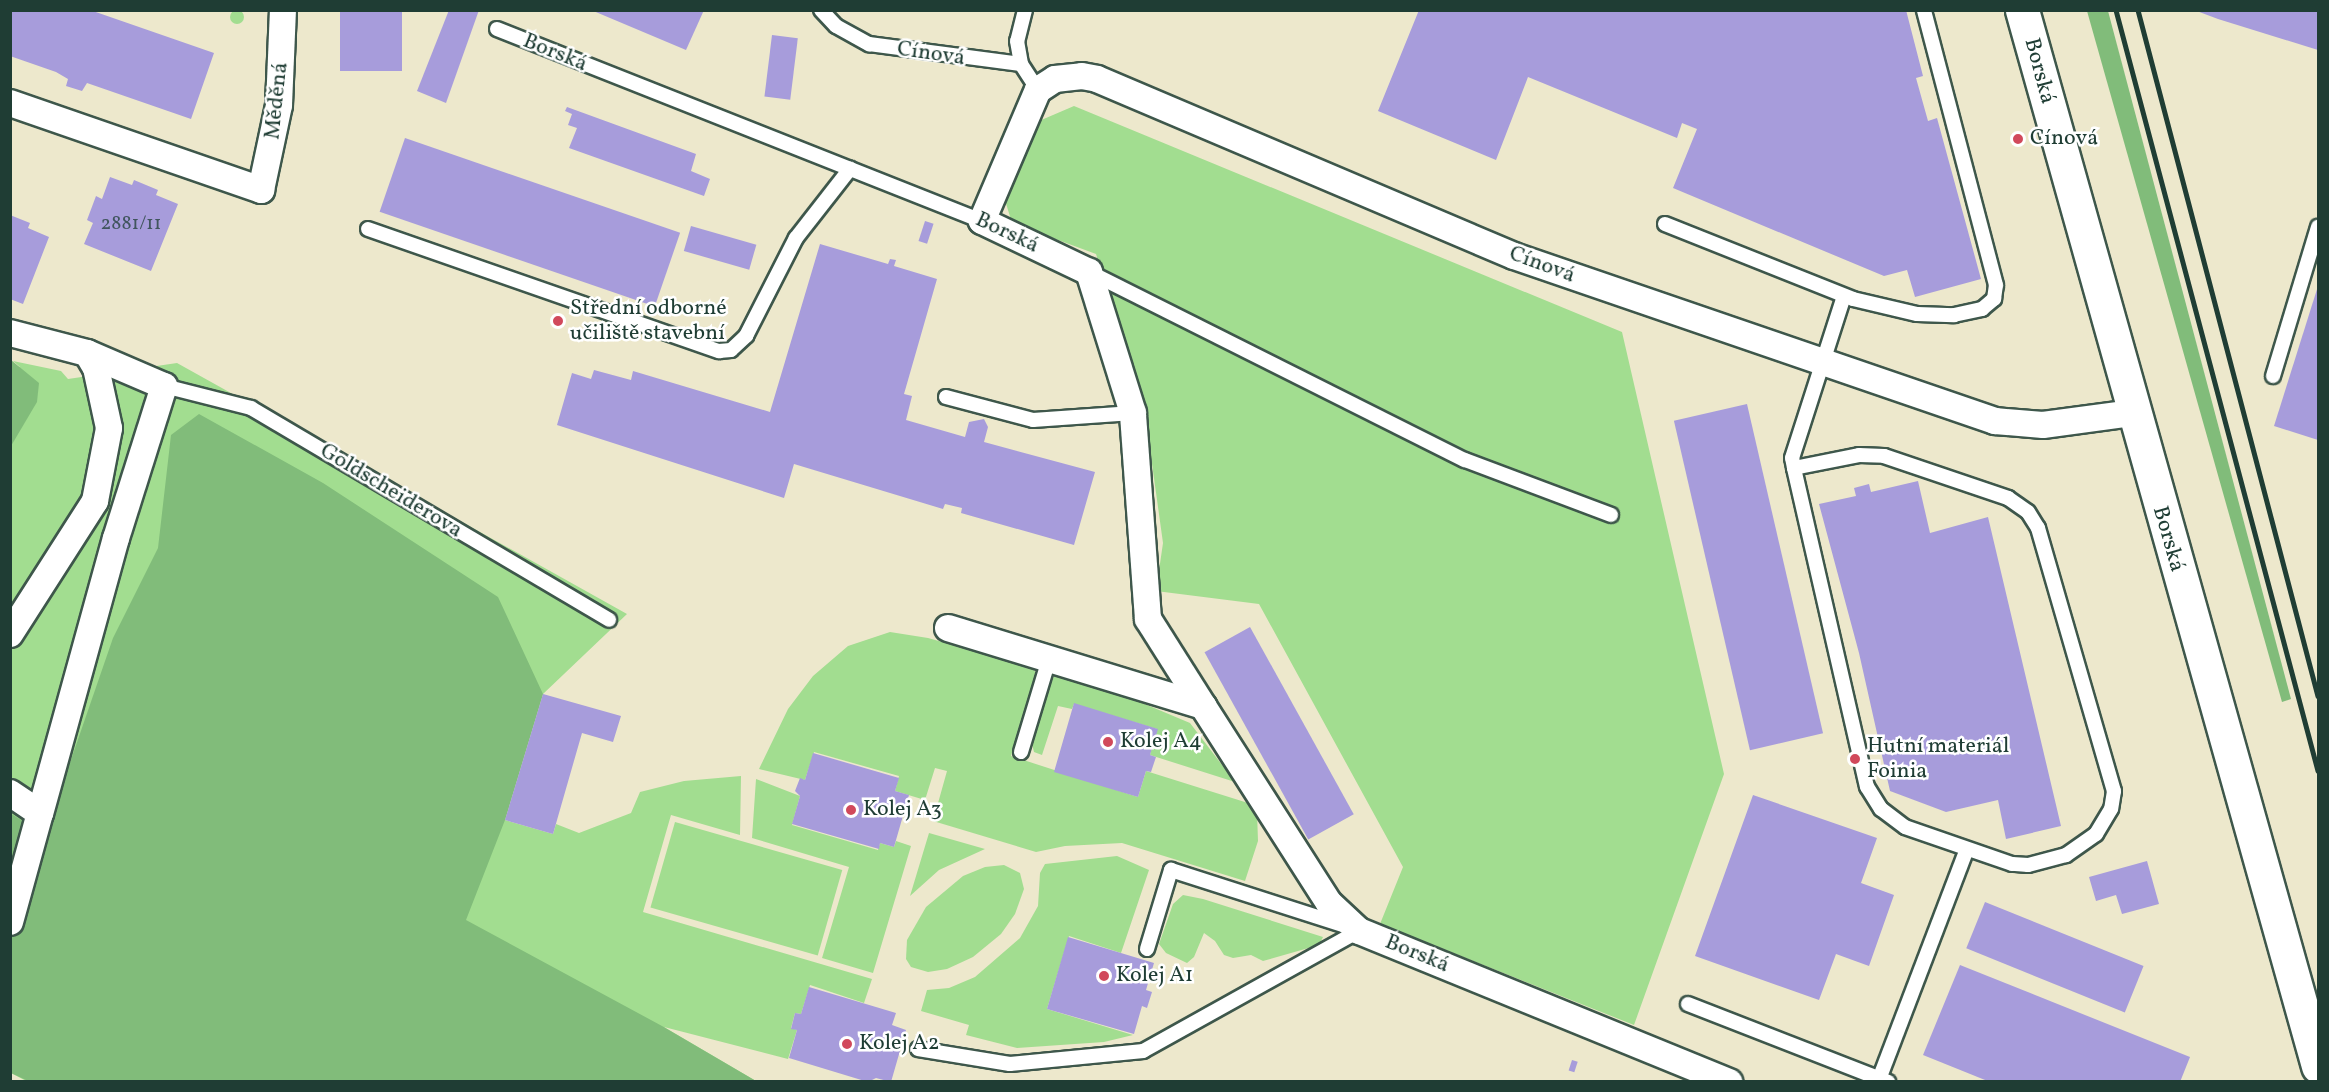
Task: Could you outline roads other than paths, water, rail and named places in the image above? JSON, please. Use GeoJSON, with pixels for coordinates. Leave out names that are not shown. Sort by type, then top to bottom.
{"type":"FeatureCollection","features":[{"type":"Feature","properties":{"kind":"street","name":"Měděná"},"geometry":{"type":"LineString","coordinates":[[10,102],[261,190],[279,105],[283,10]]}},
{"type":"Feature","properties":{"kind":"street","name":"Borská"},"geometry":{"type":"LineString","coordinates":[[2022,10],[2133,413],[2319,1066]]}},
{"type":"Feature","properties":{"kind":"street","name":"Cínová"},"geometry":{"type":"LineString","coordinates":[[1038,90],[1067,75],[1097,80],[1514,256],[1822,364],[2018,425],[2133,413]]}},
{"type":"Feature","properties":{"kind":"street"},"geometry":{"type":"LineString","coordinates":[[982,221],[1038,90]]}},
{"type":"Feature","properties":{"kind":"street","name":"Borská"},"geometry":{"type":"LineString","coordinates":[[982,221],[1089,272],[1133,413],[1148,620],[1324,896],[1340,917],[1359,931],[1729,1082]]}},
{"type":"Feature","properties":{"kind":"street","name":"Goldscheiderova"},"geometry":{"type":"LineString","coordinates":[[10,333],[87,353],[164,386]]}},
{"type":"Feature","properties":{"kind":"street"},"geometry":{"type":"LineString","coordinates":[[10,634],[95,501],[109,428],[96,368],[87,353]]}},
{"type":"Feature","properties":{"kind":"street"},"geometry":{"type":"LineString","coordinates":[[10,922],[116,538],[164,386]]}},
{"type":"Feature","properties":{"kind":"street"},"geometry":{"type":"LineString","coordinates":[[948,628],[1203,706]]}},
{"type":"Feature","properties":{"kind":"street"},"geometry":{"type":"LineString","coordinates":[[10,793],[40,813]]}},
{"type":"Feature","properties":{"kind":"lane","name":"Cínová"},"geometry":{"type":"LineString","coordinates":[[820,10],[836,26],[869,44],[1021,64]]}},
{"type":"Feature","properties":{"kind":"lane"},"geometry":{"type":"LineString","coordinates":[[1025,10],[1017,40],[1021,64],[1038,90]]}},
{"type":"Feature","properties":{"kind":"lane"},"geometry":{"type":"LineString","coordinates":[[1665,224],[1844,296],[1917,314],[1954,315],[1982,309],[1995,299],[1996,285],[1924,10]]}},
{"type":"Feature","properties":{"kind":"lane","name":"Borská"},"geometry":{"type":"LineString","coordinates":[[497,29],[982,221]]}},
{"type":"Feature","properties":{"kind":"lane"},"geometry":{"type":"LineString","coordinates":[[368,229],[719,351],[731,350],[746,336],[796,238],[850,169]]}},
{"type":"Feature","properties":{"kind":"lane"},"geometry":{"type":"LineString","coordinates":[[2273,376],[2319,226]]}},
{"type":"Feature","properties":{"kind":"lane"},"geometry":{"type":"LineString","coordinates":[[1089,272],[1465,460],[1611,515]]}},
{"type":"Feature","properties":{"kind":"lane"},"geometry":{"type":"LineString","coordinates":[[1794,468],[1859,455],[1884,456],[2008,498],[2028,512],[2038,528],[2114,791],[2110,809],[2096,834],[2066,855],[2028,866],[1968,849],[1905,827],[1881,809],[1867,786],[1794,468],[1792,458],[1844,296]]}},
{"type":"Feature","properties":{"kind":"lane","name":"Goldscheiderova"},"geometry":{"type":"LineString","coordinates":[[164,386],[250,408],[609,620]]}},
{"type":"Feature","properties":{"kind":"lane"},"geometry":{"type":"LineString","coordinates":[[946,397],[1033,420],[1133,413]]}},
{"type":"Feature","properties":{"kind":"lane"},"geometry":{"type":"LineString","coordinates":[[1021,752],[1049,659]]}},
{"type":"Feature","properties":{"kind":"lane"},"geometry":{"type":"LineString","coordinates":[[1688,1004],[1882,1080],[1968,849]]}},
{"type":"Feature","properties":{"kind":"lane"},"geometry":{"type":"LineString","coordinates":[[1147,949],[1171,870],[1359,931]]}},
{"type":"Feature","properties":{"kind":"lane"},"geometry":{"type":"LineString","coordinates":[[918,1049],[1010,1064],[1143,1051],[1359,931]]}},
{"type":"Feature","properties":{"kind":"railway"},"geometry":{"type":"LineString","coordinates":[[2116,10],[2318,771]]}},
{"type":"Feature","properties":{"kind":"railway"},"geometry":{"type":"LineString","coordinates":[[2138,10],[2318,696]]}},
{"type":"Feature","properties":{"kind":"place","name":"Cínová"},"geometry":{"type":"Point","coordinates":[2018,139]}},
{"type":"Feature","properties":{"kind":"place","name":"Střední odborné učiliště stavební"},"geometry":{"type":"Point","coordinates":[558,321]}},
{"type":"Feature","properties":{"kind":"place","name":"Kolej A4"},"geometry":{"type":"Point","coordinates":[1108,742]}},
{"type":"Feature","properties":{"kind":"place","name":"Hutní materiál Foinia"},"geometry":{"type":"Point","coordinates":[1855,759]}},
{"type":"Feature","properties":{"kind":"place","name":"Kolej A3"},"geometry":{"type":"Point","coordinates":[851,810]}},
{"type":"Feature","properties":{"kind":"place","name":"Kolej A1"},"geometry":{"type":"Point","coordinates":[1104,976]}},
{"type":"Feature","properties":{"kind":"place","name":"Kolej A2"},"geometry":{"type":"Point","coordinates":[847,1044]}}]}
